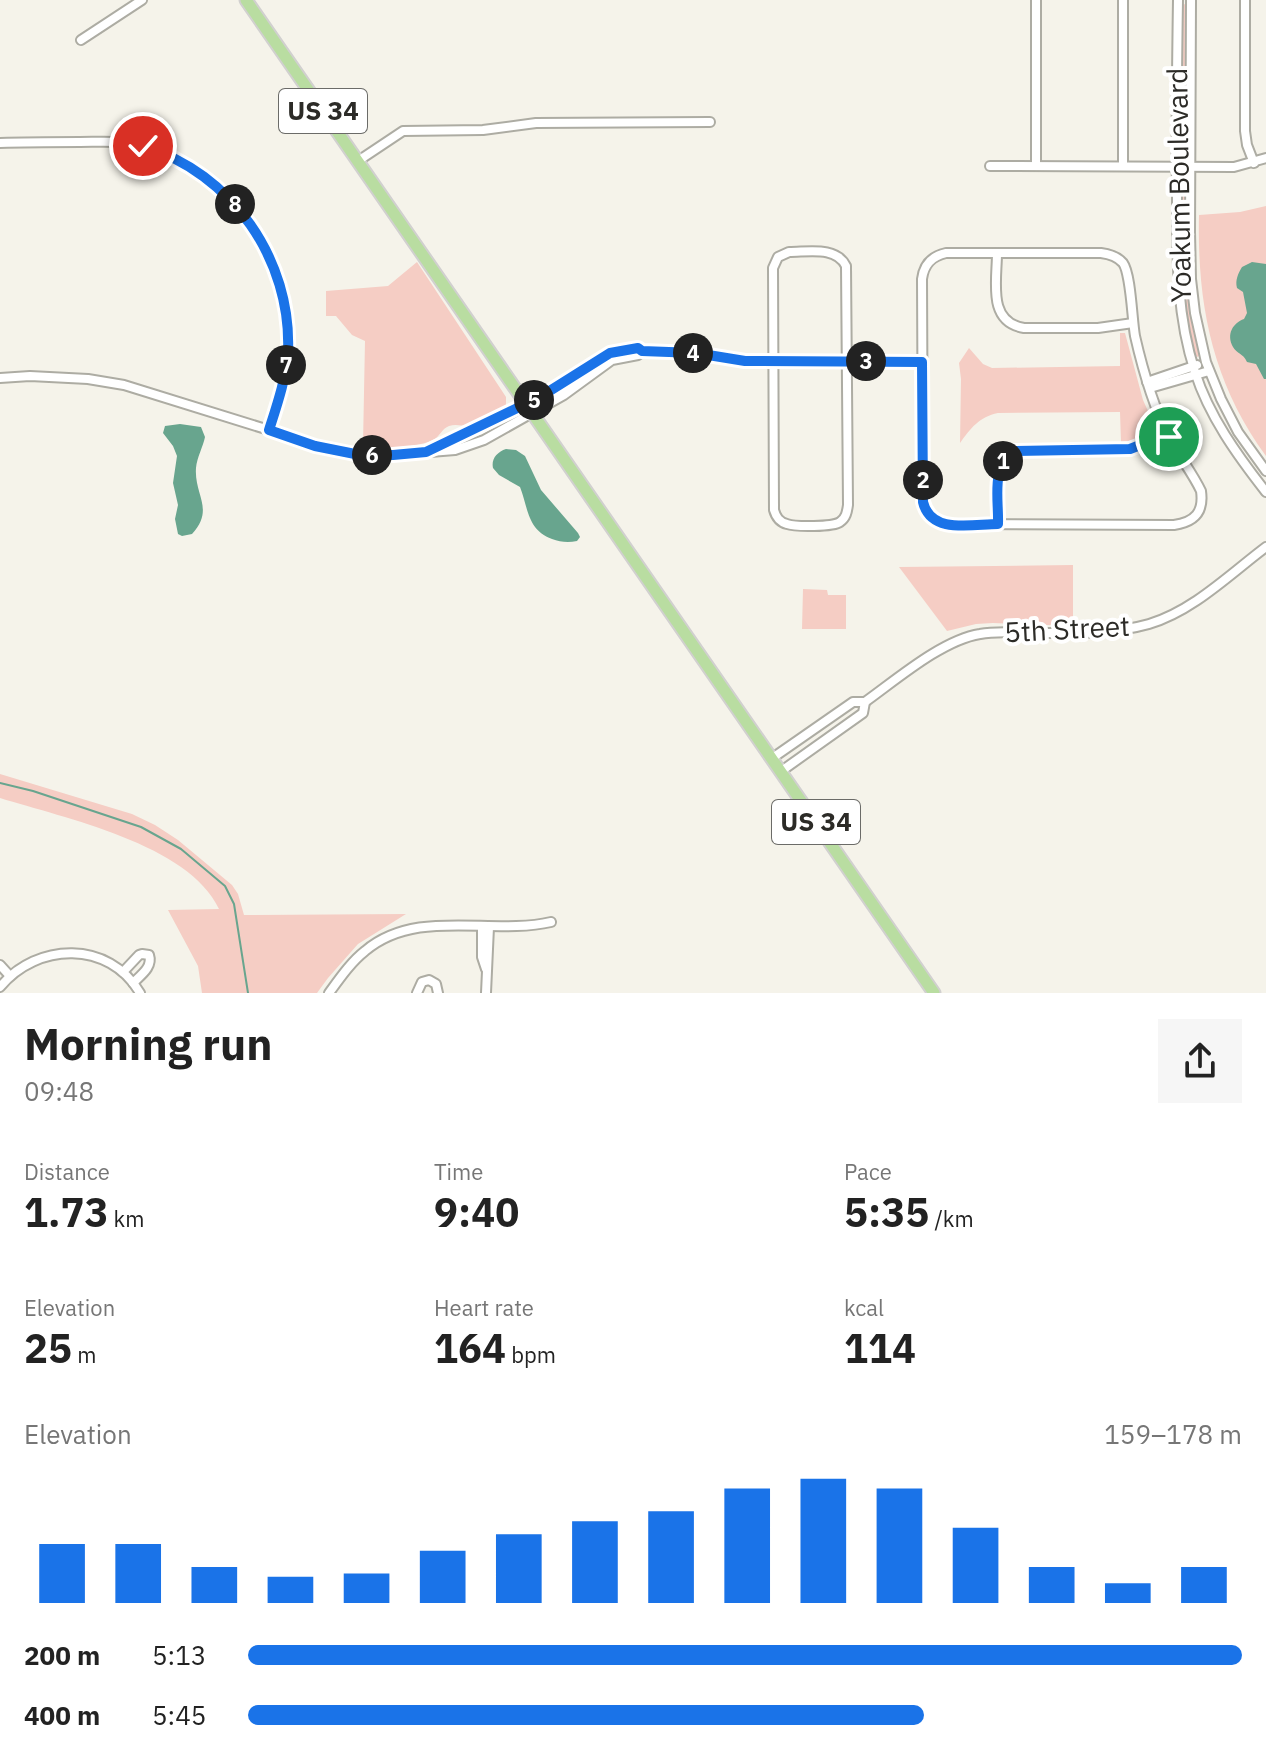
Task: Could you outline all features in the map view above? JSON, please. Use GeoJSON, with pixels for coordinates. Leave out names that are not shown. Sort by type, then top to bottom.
{"type":"FeatureCollection","features":[{"type":"Feature","properties":{"kind":"main road","name":"US 34"},"geometry":{"type":"LineString","coordinates":[[246,0],[934,993]]}},
{"type":"Feature","properties":{"kind":"street"},"geometry":{"type":"LineString","coordinates":[[81,40],[142,0]]}},
{"type":"Feature","properties":{"kind":"street"},"geometry":{"type":"LineString","coordinates":[[1036,0],[1036,166]]}},
{"type":"Feature","properties":{"kind":"street"},"geometry":{"type":"LineString","coordinates":[[1123,0],[1123,166]]}},
{"type":"Feature","properties":{"kind":"street","name":"Yoakum Boulevard"},"geometry":{"type":"LineString","coordinates":[[1178,0],[1179,299],[1194,371],[1209,407],[1266,492]]}},
{"type":"Feature","properties":{"kind":"street","name":"Yoakum Boulevard"},"geometry":{"type":"LineString","coordinates":[[1191,0],[1191,279],[1195,313],[1207,367],[1221,399],[1238,432],[1266,471]]}},
{"type":"Feature","properties":{"kind":"street"},"geometry":{"type":"LineString","coordinates":[[1245,0],[1245,131],[1254,163]]}},
{"type":"Feature","properties":{"kind":"street"},"geometry":{"type":"LineString","coordinates":[[358,161],[403,131],[483,130],[536,123],[710,122]]}},
{"type":"Feature","properties":{"kind":"street"},"geometry":{"type":"LineString","coordinates":[[0,143],[124,142],[146,146],[195,169],[232,201],[252,226],[267,253],[280,281],[286,307],[288,355],[283,387],[269,430]]}},
{"type":"Feature","properties":{"kind":"street"},"geometry":{"type":"LineString","coordinates":[[990,166],[1234,167],[1266,158]]}},
{"type":"Feature","properties":{"kind":"street"},"geometry":{"type":"LineString","coordinates":[[789,252],[837,254],[845,262],[847,271],[848,510],[837,524],[786,524],[777,518],[774,510],[773,361],[773,268],[778,257],[789,252]]}},
{"type":"Feature","properties":{"kind":"street"},"geometry":{"type":"LineString","coordinates":[[946,253],[1112,255],[1127,272],[1133,323],[1148,385],[1168,434],[1201,491],[1200,510],[1195,517],[1175,525],[942,524],[930,517],[923,500],[922,279],[926,265],[934,257],[946,253]]}},
{"type":"Feature","properties":{"kind":"street"},"geometry":{"type":"LineString","coordinates":[[997,253],[998,305],[1001,315],[1013,326],[1098,328],[1133,323]]}},
{"type":"Feature","properties":{"kind":"street"},"geometry":{"type":"LineString","coordinates":[[0,378],[89,379],[124,385],[315,446],[360,455],[393,455],[455,450],[484,440],[530,409],[564,395],[611,356],[638,355],[642,351],[696,353],[745,361],[922,362]]}},
{"type":"Feature","properties":{"kind":"street"},"geometry":{"type":"LineString","coordinates":[[1148,385],[1207,367]]}},
{"type":"Feature","properties":{"kind":"street"},"geometry":{"type":"LineString","coordinates":[[998,524],[999,470],[1010,453],[1130,449],[1168,434]]}},
{"type":"Feature","properties":{"kind":"street","name":"5th Street"},"geometry":{"type":"LineString","coordinates":[[771,759],[853,702],[865,702],[960,640],[979,634],[1084,633],[1152,623],[1191,603],[1266,547]]}},
{"type":"Feature","properties":{"kind":"street","name":"5th Street"},"geometry":{"type":"LineString","coordinates":[[780,772],[863,713],[865,702]]}},
{"type":"Feature","properties":{"kind":"street"},"geometry":{"type":"LineString","coordinates":[[329,993],[366,950],[406,929],[532,926],[551,922]]}},
{"type":"Feature","properties":{"kind":"street"},"geometry":{"type":"LineString","coordinates":[[486,927],[489,957],[486,993]]}},
{"type":"Feature","properties":{"kind":"street"},"geometry":{"type":"LineString","coordinates":[[0,987],[23,966],[37,959],[64,953],[94,957],[123,972],[140,993]]}},
{"type":"Feature","properties":{"kind":"street"},"geometry":{"type":"LineString","coordinates":[[123,972],[139,955],[149,955],[149,967],[133,983]]}},
{"type":"Feature","properties":{"kind":"street"},"geometry":{"type":"LineString","coordinates":[[0,965],[10,976]]}},
{"type":"Feature","properties":{"kind":"street"},"geometry":{"type":"LineString","coordinates":[[417,993],[422,982],[429,980],[436,984],[438,993]]}},
{"type":"Feature","properties":{"kind":"shaded area"},"geometry":{"type":"Polygon","coordinates":[[[1185,4],[1187,154],[1183,156],[1180,154],[1181,6],[1185,4]]]}},
{"type":"Feature","properties":{"kind":"shaded area"},"geometry":{"type":"Polygon","coordinates":[[[1183,178],[1186,179],[1188,269],[1201,353],[1198,357],[1194,355],[1181,291],[1183,178]]]}},
{"type":"Feature","properties":{"kind":"shaded area"},"geometry":{"type":"Polygon","coordinates":[[[1266,206],[1266,456],[1232,400],[1212,341],[1201,280],[1199,215],[1240,212],[1266,206]]]}},
{"type":"Feature","properties":{"kind":"shaded area"},"geometry":{"type":"Polygon","coordinates":[[[417,262],[506,397],[506,406],[471,425],[449,426],[436,438],[421,444],[388,448],[369,446],[363,444],[365,341],[352,335],[336,316],[326,316],[326,291],[388,286],[417,262]]]}},
{"type":"Feature","properties":{"kind":"shaded area"},"geometry":{"type":"Polygon","coordinates":[[[1252,262],[1266,264],[1266,379],[1256,364],[1247,362],[1235,349],[1230,338],[1234,326],[1247,313],[1243,292],[1237,288],[1237,277],[1242,267],[1252,262]]]}},
{"type":"Feature","properties":{"kind":"shaded area"},"geometry":{"type":"Polygon","coordinates":[[[1120,333],[1125,333],[1143,400],[1157,431],[1137,440],[1121,442],[1120,412],[998,413],[981,420],[960,443],[959,363],[969,348],[983,364],[992,368],[1120,366],[1120,333]]]}},
{"type":"Feature","properties":{"kind":"shaded area"},"geometry":{"type":"Polygon","coordinates":[[[180,424],[201,427],[205,437],[196,468],[202,517],[192,534],[182,536],[178,534],[175,519],[178,505],[173,483],[177,456],[163,433],[165,426],[180,424]]]}},
{"type":"Feature","properties":{"kind":"shaded area"},"geometry":{"type":"Polygon","coordinates":[[[506,449],[516,450],[525,456],[541,490],[578,533],[580,537],[577,541],[555,540],[544,535],[533,524],[520,487],[493,468],[495,456],[506,449]]]}},
{"type":"Feature","properties":{"kind":"shaded area"},"geometry":{"type":"Polygon","coordinates":[[[1073,565],[1073,626],[993,623],[947,631],[899,567],[1073,565]]]}},
{"type":"Feature","properties":{"kind":"shaded area"},"geometry":{"type":"Polygon","coordinates":[[[803,589],[827,590],[828,595],[846,595],[846,629],[802,629],[803,589]]]}},
{"type":"Feature","properties":{"kind":"shaded area"},"geometry":{"type":"Polygon","coordinates":[[[0,774],[132,814],[155,825],[232,885],[244,915],[406,914],[358,944],[317,993],[202,993],[198,966],[168,910],[219,909],[204,886],[181,867],[122,837],[0,798],[0,774]]]}},
{"type":"Feature","properties":{"kind":"waterway"},"geometry":{"type":"LineString","coordinates":[[0,783],[141,827],[181,849],[225,886],[234,904],[248,993]]}},
{"type":"Feature","properties":{"kind":"route"},"geometry":{"type":"LineString","coordinates":[[143,146],[195,169],[232,201],[252,226],[280,281],[286,307],[288,355],[283,387],[269,430],[315,446],[360,455],[426,452],[540,397],[610,353],[638,348],[642,351],[696,353],[745,361],[922,362],[923,502],[930,517],[942,524],[998,524],[999,470],[1005,458],[1015,451],[1130,449],[1168,434],[1169,437]]}}]}
